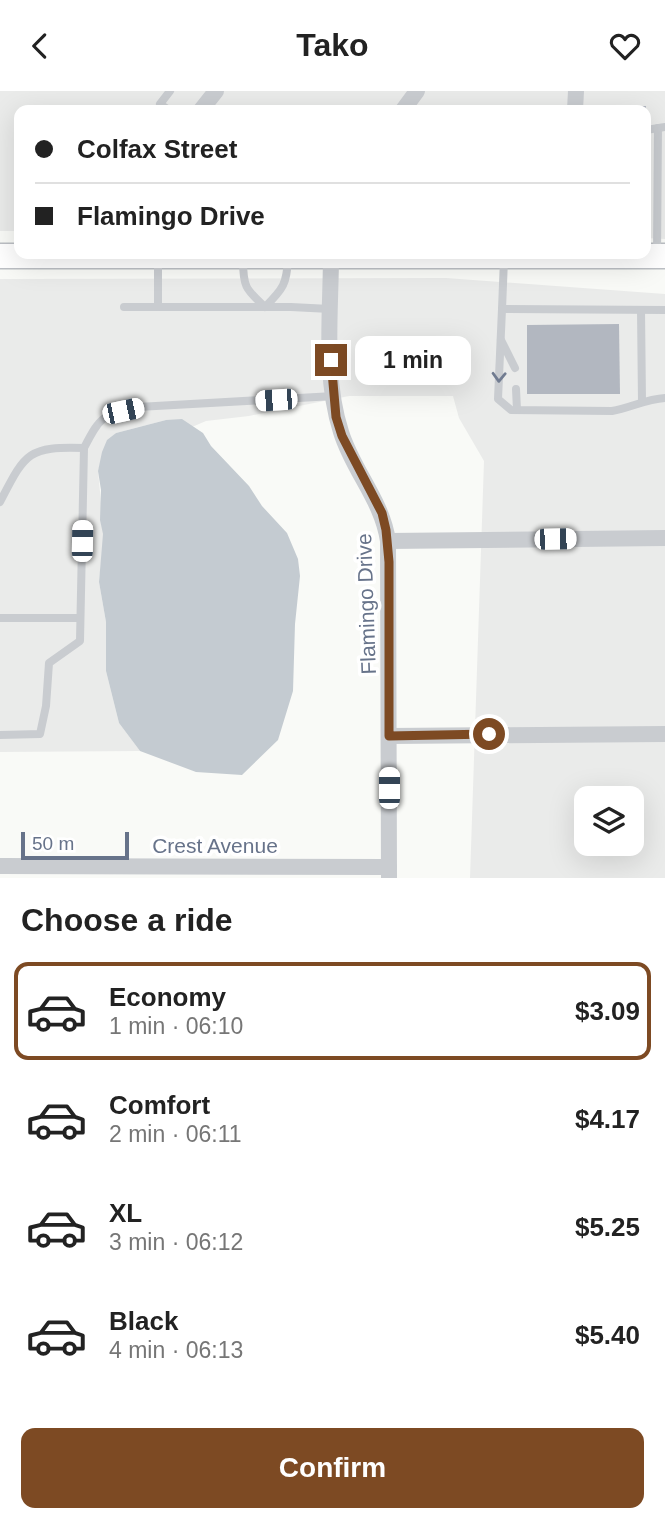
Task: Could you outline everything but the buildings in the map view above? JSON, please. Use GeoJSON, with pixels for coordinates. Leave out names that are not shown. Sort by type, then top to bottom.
{"type":"FeatureCollection","features":[{"type":"Feature","properties":{"kind":"street"},"geometry":{"type":"LineString","coordinates":[[205,105],[216,91]]}},
{"type":"Feature","properties":{"kind":"street","name":"Flamingo Drive"},"geometry":{"type":"LineString","coordinates":[[331,259],[330,309],[336,417],[342,436],[382,513],[388,541],[389,872]]}},
{"type":"Feature","properties":{"kind":"street"},"geometry":{"type":"LineString","coordinates":[[388,541],[665,538]]}},
{"type":"Feature","properties":{"kind":"street"},"geometry":{"type":"LineString","coordinates":[[389,736],[665,734]]}},
{"type":"Feature","properties":{"kind":"street","name":"Crest Avenue"},"geometry":{"type":"LineString","coordinates":[[0,866],[389,872]]}},
{"type":"Feature","properties":{"kind":"lane"},"geometry":{"type":"LineString","coordinates":[[162,105],[170,91]]}},
{"type":"Feature","properties":{"kind":"lane"},"geometry":{"type":"LineString","coordinates":[[661,128],[661,256]]}},
{"type":"Feature","properties":{"kind":"lane"},"geometry":{"type":"LineString","coordinates":[[158,259],[158,307]]}},
{"type":"Feature","properties":{"kind":"lane"},"geometry":{"type":"LineString","coordinates":[[243,259],[243,281],[247,291],[265,307]]}},
{"type":"Feature","properties":{"kind":"lane"},"geometry":{"type":"LineString","coordinates":[[265,307],[281,291],[287,279],[288,259]]}},
{"type":"Feature","properties":{"kind":"lane"},"geometry":{"type":"LineString","coordinates":[[504,259],[498,399],[511,410],[612,411],[665,398]]}},
{"type":"Feature","properties":{"kind":"lane"},"geometry":{"type":"LineString","coordinates":[[124,307],[330,309]]}},
{"type":"Feature","properties":{"kind":"lane"},"geometry":{"type":"LineString","coordinates":[[502,309],[665,310]]}},
{"type":"Feature","properties":{"kind":"lane"},"geometry":{"type":"LineString","coordinates":[[641,310],[642,403]]}},
{"type":"Feature","properties":{"kind":"lane"},"geometry":{"type":"LineString","coordinates":[[500,337],[515,368]]}},
{"type":"Feature","properties":{"kind":"lane"},"geometry":{"type":"LineString","coordinates":[[516,389],[517,410]]}},
{"type":"Feature","properties":{"kind":"lane"},"geometry":{"type":"LineString","coordinates":[[0,735],[40,734],[46,706],[49,663],[80,641],[84,448],[94,429],[108,414],[128,410],[334,396]]}},
{"type":"Feature","properties":{"kind":"lane"},"geometry":{"type":"LineString","coordinates":[[0,502],[19,466],[33,452],[52,447],[84,448]]}},
{"type":"Feature","properties":{"kind":"lane"},"geometry":{"type":"LineString","coordinates":[[0,618],[80,618]]}},
{"type":"Feature","properties":{"kind":"shaded area"},"geometry":{"type":"Polygon","coordinates":[[[0,91],[665,91],[665,239],[651,238],[651,105],[14,105],[14,231],[0,231],[0,91]]]}},
{"type":"Feature","properties":{"kind":"shaded area"},"geometry":{"type":"Polygon","coordinates":[[[446,278],[665,294],[665,878],[470,878],[484,461],[459,418],[453,396],[349,396],[249,416],[206,421],[192,427],[166,420],[116,433],[107,441],[98,471],[104,533],[99,582],[106,622],[106,671],[119,723],[140,751],[0,752],[0,279],[446,278]]]}},
{"type":"Feature","properties":{"kind":"shaded area"},"geometry":{"type":"Polygon","coordinates":[[[182,419],[203,433],[211,446],[249,486],[262,506],[287,533],[298,559],[300,576],[293,691],[278,740],[242,775],[196,772],[140,751],[119,723],[106,671],[106,622],[99,582],[103,534],[98,471],[102,452],[107,440],[116,433],[166,420],[182,419]]]}},
{"type":"Feature","properties":{"kind":"route"},"geometry":{"type":"LineString","coordinates":[[331,360],[336,417],[342,436],[382,513],[388,541],[389,736],[489,734]]}}]}
